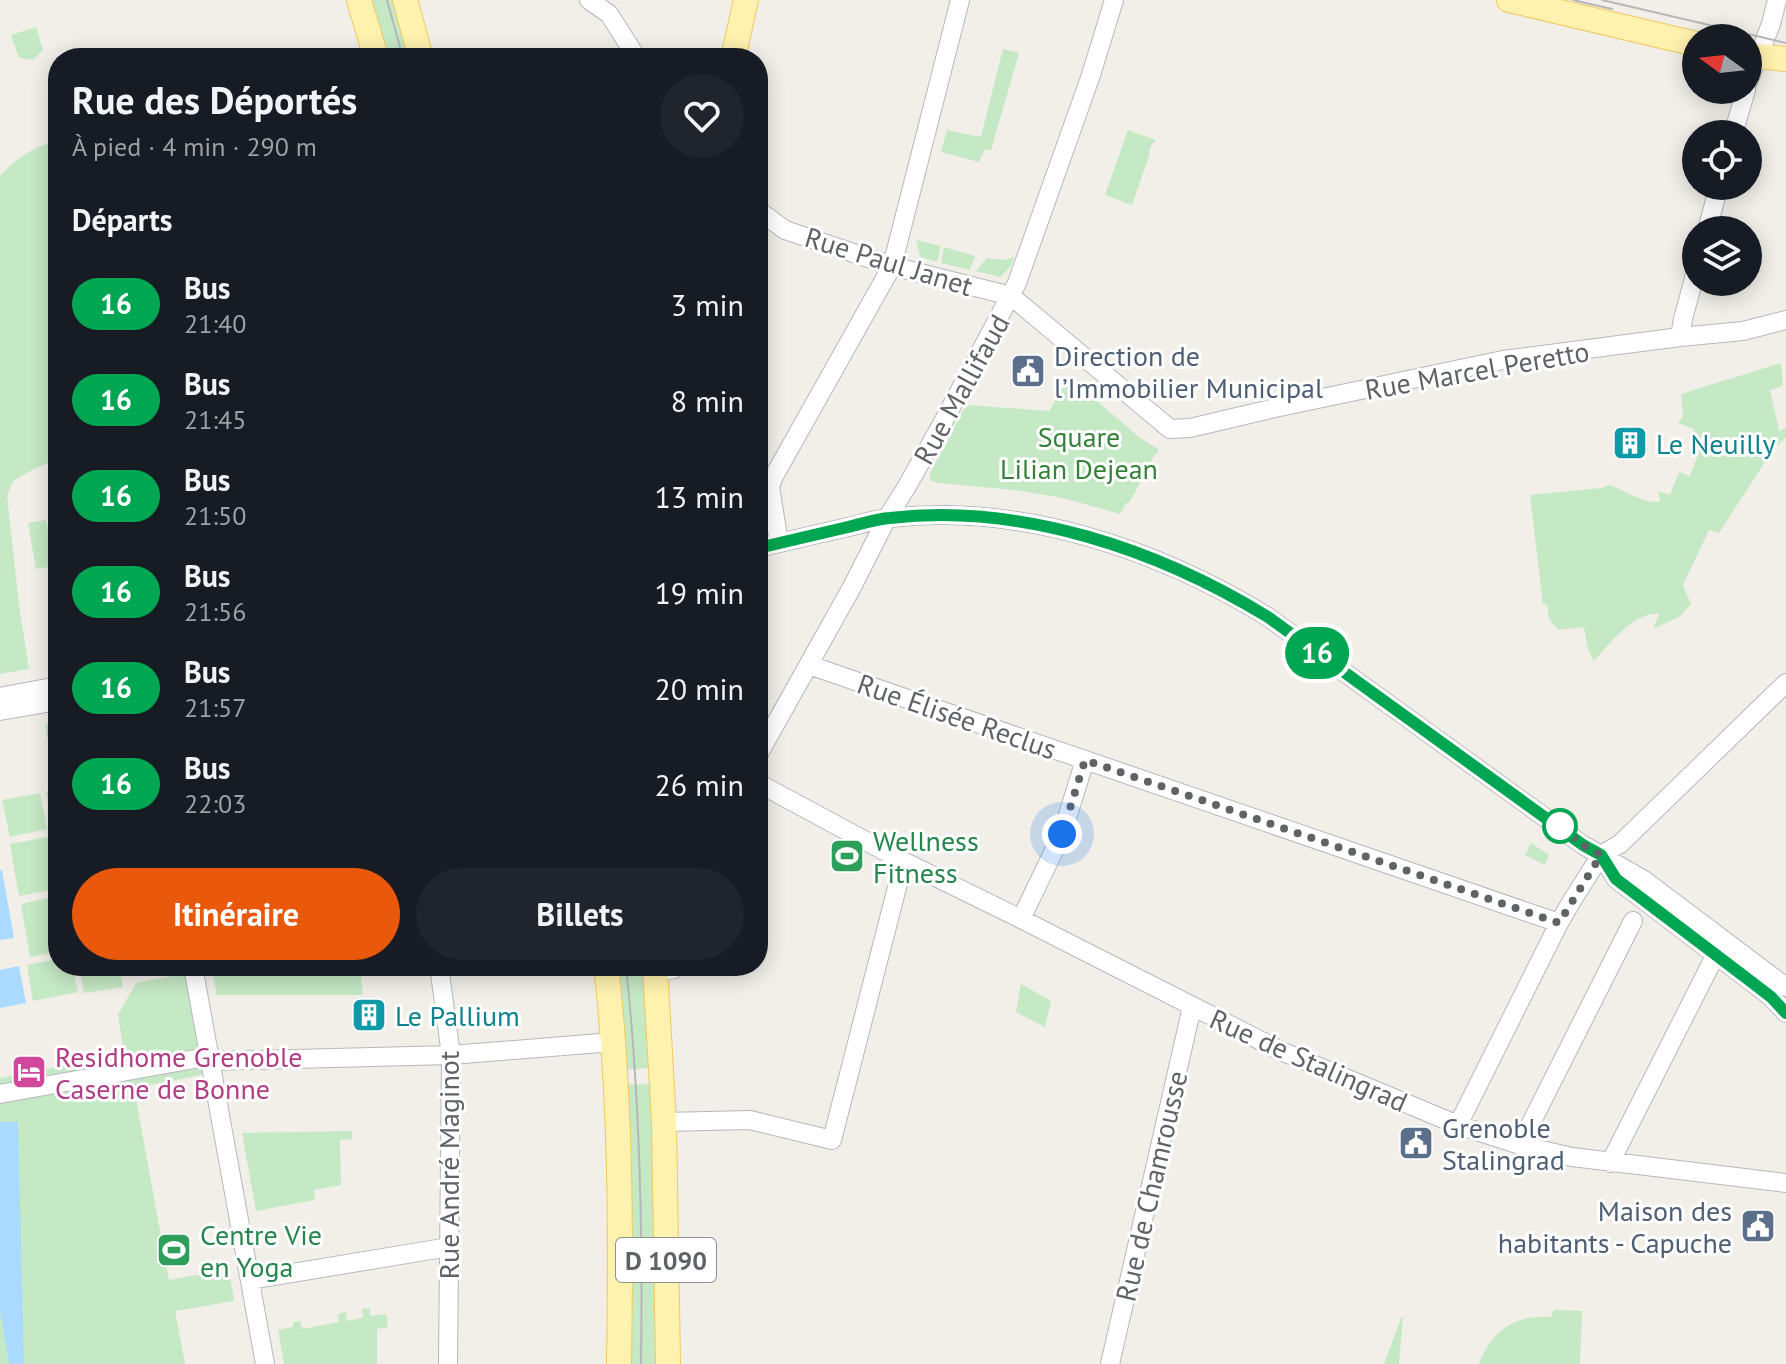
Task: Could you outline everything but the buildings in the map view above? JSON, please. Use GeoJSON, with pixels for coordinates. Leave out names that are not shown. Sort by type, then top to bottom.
{"type":"FeatureCollection","features":[{"type":"Feature","properties":{"kind":"main road"},"geometry":{"type":"LineString","coordinates":[[359,0],[373,48]]}},
{"type":"Feature","properties":{"kind":"main road"},"geometry":{"type":"LineString","coordinates":[[405,0],[418,48]]}},
{"type":"Feature","properties":{"kind":"main road"},"geometry":{"type":"LineString","coordinates":[[735,48],[746,0]]}},
{"type":"Feature","properties":{"kind":"main road"},"geometry":{"type":"LineString","coordinates":[[1511,0],[1682,41]]}},
{"type":"Feature","properties":{"kind":"main road"},"geometry":{"type":"LineString","coordinates":[[1762,57],[1786,59]]}},
{"type":"Feature","properties":{"kind":"main road","name":"D 1090"},"geometry":{"type":"LineString","coordinates":[[607,976],[613,1042],[620,1267],[619,1364]]}},
{"type":"Feature","properties":{"kind":"main road","name":"D 1090"},"geometry":{"type":"LineString","coordinates":[[663,976],[668,1364]]}},
{"type":"Feature","properties":{"kind":"street"},"geometry":{"type":"LineString","coordinates":[[589,0],[609,14],[631,48]]}},
{"type":"Feature","properties":{"kind":"street"},"geometry":{"type":"LineString","coordinates":[[779,543],[770,487],[892,266],[960,0]]}},
{"type":"Feature","properties":{"kind":"street","name":"Rue Mallifaud"},"geometry":{"type":"LineString","coordinates":[[768,737],[1011,296],[1091,75],[1114,0]]}},
{"type":"Feature","properties":{"kind":"street"},"geometry":{"type":"LineString","coordinates":[[1762,39],[1771,24],[1777,0]]}},
{"type":"Feature","properties":{"kind":"street","name":"Rue Paul Janet"},"geometry":{"type":"LineString","coordinates":[[768,217],[785,230],[892,266],[1011,296],[1170,429]]}},
{"type":"Feature","properties":{"kind":"street"},"geometry":{"type":"LineString","coordinates":[[1680,337],[1690,296]]}},
{"type":"Feature","properties":{"kind":"street","name":"Rue Marcel Peretto"},"geometry":{"type":"LineString","coordinates":[[1170,429],[1190,428],[1503,360],[1743,331],[1786,320]]}},
{"type":"Feature","properties":{"kind":"street"},"geometry":{"type":"LineString","coordinates":[[768,546],[887,518],[971,515],[1062,530],[1135,551],[1206,583],[1268,617],[1583,845],[1644,880],[1786,987]]}},
{"type":"Feature","properties":{"kind":"street","name":"Rue Élisée Reclus"},"geometry":{"type":"LineString","coordinates":[[809,665],[1559,923]]}},
{"type":"Feature","properties":{"kind":"street"},"geometry":{"type":"LineString","coordinates":[[1458,1125],[1559,923],[1601,855],[1620,844],[1786,683]]}},
{"type":"Feature","properties":{"kind":"street"},"geometry":{"type":"LineString","coordinates":[[0,697],[48,688]]}},
{"type":"Feature","properties":{"kind":"street"},"geometry":{"type":"LineString","coordinates":[[0,711],[48,703]]}},
{"type":"Feature","properties":{"kind":"street"},"geometry":{"type":"LineString","coordinates":[[1021,919],[1062,834],[1085,760]]}},
{"type":"Feature","properties":{"kind":"street","name":"Rue de Stalingrad"},"geometry":{"type":"LineString","coordinates":[[768,788],[901,860],[1290,1055],[1458,1125],[1520,1145],[1572,1157],[1786,1183]]}},
{"type":"Feature","properties":{"kind":"street"},"geometry":{"type":"LineString","coordinates":[[1601,855],[1616,879],[1771,997],[1786,1013]]}},
{"type":"Feature","properties":{"kind":"street"},"geometry":{"type":"LineString","coordinates":[[664,1122],[750,1120],[832,1140],[901,872],[901,860]]}},
{"type":"Feature","properties":{"kind":"street"},"geometry":{"type":"LineString","coordinates":[[1520,1145],[1633,921]]}},
{"type":"Feature","properties":{"kind":"street"},"geometry":{"type":"LineString","coordinates":[[1610,1163],[1716,954]]}},
{"type":"Feature","properties":{"kind":"street"},"geometry":{"type":"LineString","coordinates":[[195,976],[265,1364]]}},
{"type":"Feature","properties":{"kind":"street","name":"Rue André Maginot"},"geometry":{"type":"LineString","coordinates":[[440,976],[451,1055],[448,1364]]}},
{"type":"Feature","properties":{"kind":"street","name":"Rue de Chamrousse"},"geometry":{"type":"LineString","coordinates":[[1110,1364],[1192,1007]]}},
{"type":"Feature","properties":{"kind":"street"},"geometry":{"type":"LineString","coordinates":[[0,1094],[200,1058],[210,1061],[451,1055],[613,1042]]}},
{"type":"Feature","properties":{"kind":"street"},"geometry":{"type":"LineString","coordinates":[[250,1280],[449,1247]]}},
{"type":"Feature","properties":{"kind":"green space"},"geometry":{"type":"Polygon","coordinates":[[[369,0],[397,0],[410,48],[382,48],[369,0]]]}},
{"type":"Feature","properties":{"kind":"green space"},"geometry":{"type":"Polygon","coordinates":[[[36,27],[43,50],[33,60],[19,58],[11,35],[36,27]]]}},
{"type":"Feature","properties":{"kind":"green space"},"geometry":{"type":"Polygon","coordinates":[[[1003,49],[1019,53],[991,150],[984,150],[979,162],[941,152],[947,130],[981,137],[1003,49]]]}},
{"type":"Feature","properties":{"kind":"green space"},"geometry":{"type":"Polygon","coordinates":[[[1128,130],[1156,140],[1152,143],[1132,205],[1105,195],[1128,130]]]}},
{"type":"Feature","properties":{"kind":"green space"},"geometry":{"type":"Polygon","coordinates":[[[48,144],[48,463],[13,481],[7,495],[29,669],[0,674],[0,176],[26,154],[48,144]]]}},
{"type":"Feature","properties":{"kind":"green space"},"geometry":{"type":"Polygon","coordinates":[[[916,240],[941,246],[937,262],[920,257],[916,240]]]}},
{"type":"Feature","properties":{"kind":"green space"},"geometry":{"type":"Polygon","coordinates":[[[944,247],[975,256],[970,270],[941,263],[944,247]]]}},
{"type":"Feature","properties":{"kind":"green space"},"geometry":{"type":"Polygon","coordinates":[[[1014,257],[1011,266],[1000,277],[976,271],[987,258],[1003,260],[1014,257]]]}},
{"type":"Feature","properties":{"kind":"green space"},"geometry":{"type":"Polygon","coordinates":[[[1781,363],[1783,386],[1770,390],[1779,431],[1786,428],[1786,438],[1774,448],[1719,533],[1709,530],[1683,585],[1691,604],[1679,617],[1653,629],[1659,614],[1650,614],[1632,623],[1594,661],[1588,650],[1584,627],[1558,630],[1549,618],[1547,604],[1543,604],[1530,495],[1609,485],[1641,499],[1660,502],[1658,491],[1670,495],[1679,472],[1690,476],[1699,452],[1694,429],[1678,423],[1683,416],[1681,394],[1781,363]]]}},
{"type":"Feature","properties":{"kind":"green space","name":"Square Lilian Dejean"},"geometry":{"type":"Polygon","coordinates":[[[1069,377],[1139,437],[1159,450],[1120,514],[1063,498],[930,480],[930,473],[966,405],[1049,411],[1069,377]]]}},
{"type":"Feature","properties":{"kind":"green space"},"geometry":{"type":"Polygon","coordinates":[[[46,520],[48,567],[36,569],[28,523],[46,520]]]}},
{"type":"Feature","properties":{"kind":"green space"},"geometry":{"type":"Polygon","coordinates":[[[40,793],[47,829],[10,837],[2,800],[40,793]]]}},
{"type":"Feature","properties":{"kind":"green space"},"geometry":{"type":"Polygon","coordinates":[[[48,837],[48,891],[19,896],[10,844],[48,837]]]}},
{"type":"Feature","properties":{"kind":"green space"},"geometry":{"type":"Polygon","coordinates":[[[1531,843],[1549,855],[1545,865],[1525,855],[1531,843]]]}},
{"type":"Feature","properties":{"kind":"green space"},"geometry":{"type":"Polygon","coordinates":[[[48,898],[48,954],[30,957],[21,904],[48,898]]]}},
{"type":"Feature","properties":{"kind":"green space"},"geometry":{"type":"Polygon","coordinates":[[[48,961],[48,976],[74,976],[78,992],[33,1001],[27,965],[48,961]]]}},
{"type":"Feature","properties":{"kind":"green space"},"geometry":{"type":"Polygon","coordinates":[[[81,976],[121,976],[123,987],[84,993],[81,976]]]}},
{"type":"Feature","properties":{"kind":"green space"},"geometry":{"type":"Polygon","coordinates":[[[173,976],[195,976],[212,1073],[134,1088],[169,1280],[229,1269],[234,1301],[175,1311],[185,1364],[0,1364],[0,1078],[124,1054],[118,1015],[136,983],[173,976]]]}},
{"type":"Feature","properties":{"kind":"green space"},"geometry":{"type":"Polygon","coordinates":[[[213,976],[361,976],[363,995],[217,995],[213,976]]]}},
{"type":"Feature","properties":{"kind":"green space"},"geometry":{"type":"Polygon","coordinates":[[[615,976],[645,976],[651,1068],[623,1070],[615,976]]]}},
{"type":"Feature","properties":{"kind":"green space"},"geometry":{"type":"Polygon","coordinates":[[[1021,984],[1051,1001],[1045,1027],[1016,1012],[1021,984]]]}},
{"type":"Feature","properties":{"kind":"green space"},"geometry":{"type":"Polygon","coordinates":[[[652,1084],[658,1364],[630,1364],[624,1085],[652,1084]]]}},
{"type":"Feature","properties":{"kind":"green space"},"geometry":{"type":"Polygon","coordinates":[[[352,1131],[352,1139],[340,1140],[341,1185],[314,1190],[315,1200],[256,1211],[242,1133],[352,1131]]]}},
{"type":"Feature","properties":{"kind":"green space"},"geometry":{"type":"Polygon","coordinates":[[[369,1308],[371,1316],[386,1314],[388,1327],[377,1329],[377,1364],[284,1364],[278,1330],[293,1327],[293,1322],[300,1321],[302,1329],[339,1322],[338,1314],[346,1312],[347,1321],[363,1318],[362,1309],[369,1308]]]}},
{"type":"Feature","properties":{"kind":"green space"},"geometry":{"type":"Polygon","coordinates":[[[1554,1310],[1582,1311],[1580,1364],[1479,1364],[1491,1342],[1506,1327],[1526,1319],[1551,1317],[1554,1310]]]}},
{"type":"Feature","properties":{"kind":"green space"},"geometry":{"type":"Polygon","coordinates":[[[1401,1318],[1399,1364],[1384,1364],[1401,1318]]]}},
{"type":"Feature","properties":{"kind":"water"},"geometry":{"type":"Polygon","coordinates":[[[0,871],[14,938],[0,940],[0,871]]]}},
{"type":"Feature","properties":{"kind":"water"},"geometry":{"type":"Polygon","coordinates":[[[19,966],[26,1003],[0,1008],[0,970],[19,966]]]}},
{"type":"Feature","properties":{"kind":"water"},"geometry":{"type":"Polygon","coordinates":[[[0,1122],[18,1122],[24,1364],[9,1364],[0,1311],[0,1122]]]}},
{"type":"Feature","properties":{"kind":"tram line"},"geometry":{"type":"LineString","coordinates":[[387,0],[400,48]]}},
{"type":"Feature","properties":{"kind":"tram line"},"geometry":{"type":"LineString","coordinates":[[1573,0],[1612,9]]}},
{"type":"Feature","properties":{"kind":"tram line"},"geometry":{"type":"LineString","coordinates":[[1602,0],[1786,43]]}},
{"type":"Feature","properties":{"kind":"tram line"},"geometry":{"type":"LineString","coordinates":[[627,976],[640,1165],[641,1364]]}},
{"type":"Feature","properties":{"kind":"bus line","name":"16"},"geometry":{"type":"LineString","coordinates":[[768,546],[887,518],[971,515],[1094,538],[1135,551],[1217,588],[1268,617],[1601,855],[1616,879],[1771,997],[1786,1013]]}},
{"type":"Feature","properties":{"kind":"place","name":"Direction de l’Immobilier Municipal"},"geometry":{"type":"Point","coordinates":[1028,371]}},
{"type":"Feature","properties":{"kind":"place","name":"Le Neuilly"},"geometry":{"type":"Point","coordinates":[1630,443]}},
{"type":"Feature","properties":{"kind":"place","name":"Wellness Fitness"},"geometry":{"type":"Point","coordinates":[847,856]}},
{"type":"Feature","properties":{"kind":"place","name":"Le Pallium"},"geometry":{"type":"Point","coordinates":[369,1015]}},
{"type":"Feature","properties":{"kind":"place","name":"Residhome Grenoble Caserne de Bonne"},"geometry":{"type":"Point","coordinates":[29,1072]}},
{"type":"Feature","properties":{"kind":"place","name":"Grenoble Stalingrad"},"geometry":{"type":"Point","coordinates":[1416,1143]}},
{"type":"Feature","properties":{"kind":"place","name":"Maison des habitants - Capuche"},"geometry":{"type":"Point","coordinates":[1758,1226]}},
{"type":"Feature","properties":{"kind":"place","name":"Centre Vie en Yoga"},"geometry":{"type":"Point","coordinates":[174,1250]}},
{"type":"Feature","properties":{"kind":"route"},"geometry":{"type":"LineString","coordinates":[[1062,834],[1085,760],[1559,923],[1601,855],[1560,826]]}}]}
